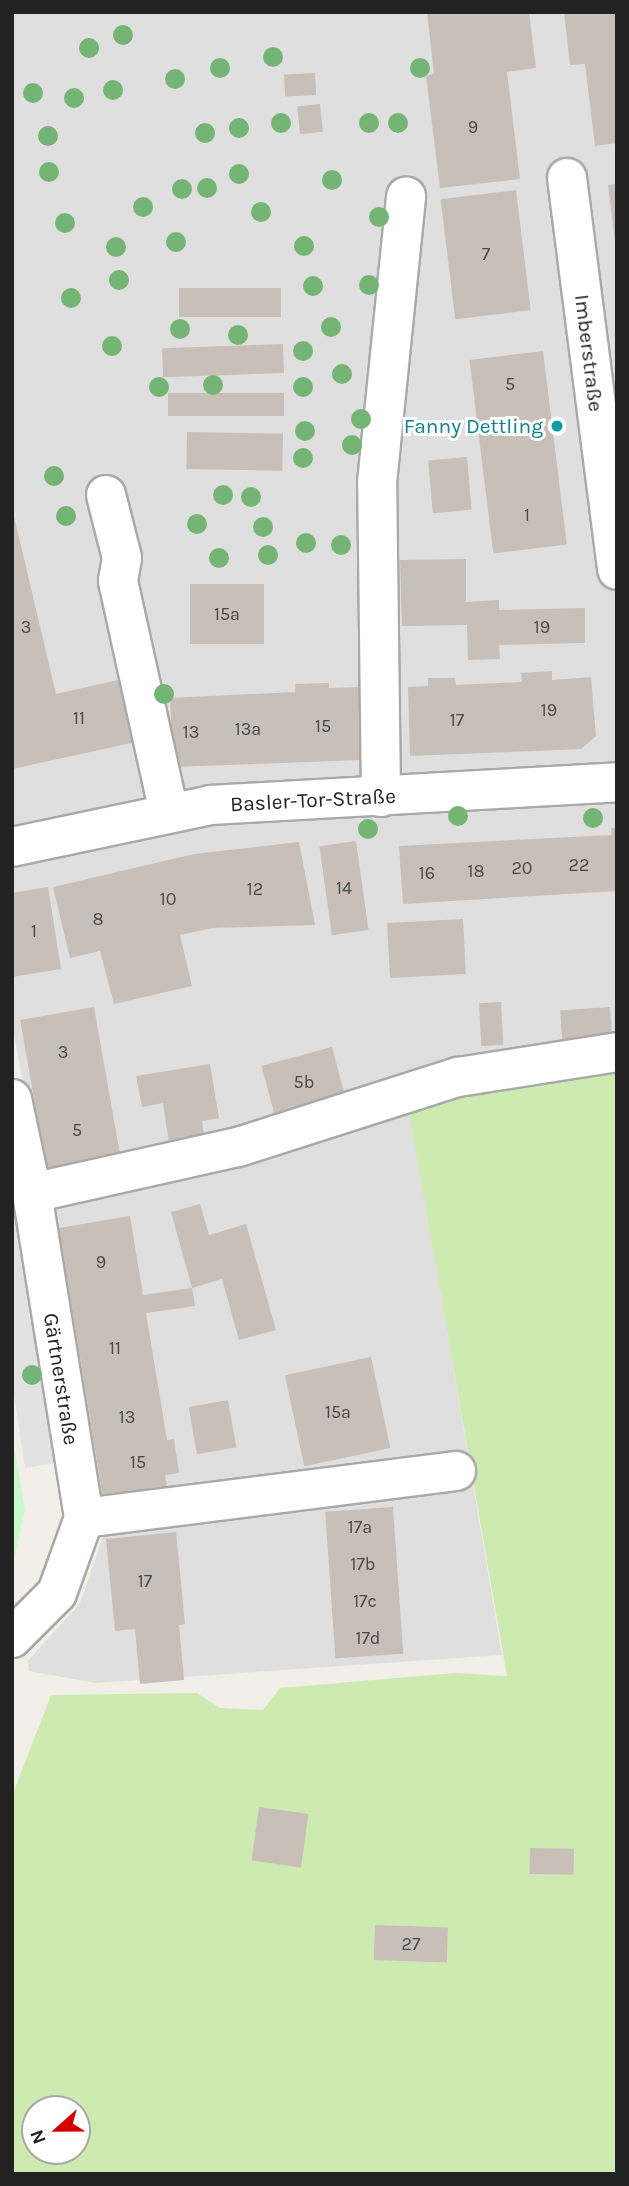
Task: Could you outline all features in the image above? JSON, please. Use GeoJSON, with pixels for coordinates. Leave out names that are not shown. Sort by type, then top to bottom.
{"type":"FeatureCollection","features":[{"type":"Feature","properties":{"kind":"street","name":"Imberstraße"},"geometry":{"type":"LineString","coordinates":[[567,178],[617,570]]}},
{"type":"Feature","properties":{"kind":"street"},"geometry":{"type":"LineString","coordinates":[[381,797],[377,483],[406,196]]}},
{"type":"Feature","properties":{"kind":"street"},"geometry":{"type":"LineString","coordinates":[[106,495],[122,558],[118,581],[169,811]]}},
{"type":"Feature","properties":{"kind":"street","name":"Basler-Tor-Straße"},"geometry":{"type":"LineString","coordinates":[[12,847],[169,811],[617,782]]}},
{"type":"Feature","properties":{"kind":"street"},"geometry":{"type":"LineString","coordinates":[[32,1193],[238,1147],[458,1077],[617,1052]]}},
{"type":"Feature","properties":{"kind":"street","name":"Gärtnerstraße"},"geometry":{"type":"LineString","coordinates":[[12,1099],[32,1193],[84,1518],[57,1593],[12,1638]]}},
{"type":"Feature","properties":{"kind":"street"},"geometry":{"type":"LineString","coordinates":[[84,1518],[456,1472]]}},
{"type":"Feature","properties":{"kind":"shaded area"},"geometry":{"type":"Polygon","coordinates":[[[12,12],[617,12],[617,1042],[403,1072],[502,1655],[95,1683],[29,1671],[28,1661],[80,1603],[106,1528],[12,1024],[12,12]]]}},
{"type":"Feature","properties":{"kind":"shaded area"},"geometry":{"type":"Polygon","coordinates":[[[12,1168],[56,1463],[25,1468],[12,1381],[12,1168]]]}},
{"type":"Feature","properties":{"kind":"green space"},"geometry":{"type":"Polygon","coordinates":[[[617,1042],[617,2174],[12,2174],[12,1796],[51,1695],[197,1693],[220,1708],[263,1710],[280,1688],[454,1673],[507,1676],[402,1072],[617,1042]]]}},
{"type":"Feature","properties":{"kind":"green space"},"geometry":{"type":"Polygon","coordinates":[[[12,1434],[25,1510],[12,1569],[12,1434]]]}},
{"type":"Feature","properties":{"kind":"building"},"geometry":{"type":"Polygon","coordinates":[[[427,12],[529,12],[536,68],[507,72],[520,179],[440,188],[426,76],[434,74],[427,12]]]}},
{"type":"Feature","properties":{"kind":"building"},"geometry":{"type":"Polygon","coordinates":[[[564,12],[617,12],[617,143],[595,146],[585,64],[570,65],[564,12]]]}},
{"type":"Feature","properties":{"kind":"building"},"geometry":{"type":"Polygon","coordinates":[[[315,73],[316,95],[285,97],[284,75],[315,73]]]}},
{"type":"Feature","properties":{"kind":"building"},"geometry":{"type":"Polygon","coordinates":[[[320,104],[323,132],[300,134],[297,106],[320,104]]]}},
{"type":"Feature","properties":{"kind":"building"},"geometry":{"type":"Polygon","coordinates":[[[617,184],[617,242],[615,242],[608,185],[617,184]]]}},
{"type":"Feature","properties":{"kind":"building"},"geometry":{"type":"Polygon","coordinates":[[[516,190],[531,310],[455,319],[441,199],[516,190]]]}},
{"type":"Feature","properties":{"kind":"building"},"geometry":{"type":"Polygon","coordinates":[[[179,288],[281,288],[281,317],[179,317],[179,288]]]}},
{"type":"Feature","properties":{"kind":"building"},"geometry":{"type":"Polygon","coordinates":[[[283,344],[284,373],[163,377],[162,348],[283,344]]]}},
{"type":"Feature","properties":{"kind":"building"},"geometry":{"type":"Polygon","coordinates":[[[543,351],[567,545],[493,554],[470,360],[543,351]]]}},
{"type":"Feature","properties":{"kind":"building"},"geometry":{"type":"Polygon","coordinates":[[[168,393],[284,393],[284,416],[168,416],[168,393]]]}},
{"type":"Feature","properties":{"kind":"building"},"geometry":{"type":"Polygon","coordinates":[[[187,432],[283,434],[282,471],[186,469],[187,432]]]}},
{"type":"Feature","properties":{"kind":"building"},"geometry":{"type":"Polygon","coordinates":[[[467,457],[472,510],[433,513],[428,460],[467,457]]]}},
{"type":"Feature","properties":{"kind":"building"},"geometry":{"type":"Polygon","coordinates":[[[12,508],[56,694],[122,679],[136,742],[12,769],[12,508]]]}},
{"type":"Feature","properties":{"kind":"building"},"geometry":{"type":"Polygon","coordinates":[[[466,559],[466,602],[499,600],[499,610],[585,608],[585,643],[499,645],[500,659],[468,660],[467,625],[402,626],[400,560],[466,559]]]}},
{"type":"Feature","properties":{"kind":"building"},"geometry":{"type":"Polygon","coordinates":[[[190,584],[264,584],[264,644],[190,644],[190,584]]]}},
{"type":"Feature","properties":{"kind":"building"},"geometry":{"type":"Polygon","coordinates":[[[552,671],[552,680],[591,677],[596,736],[581,749],[410,756],[408,687],[428,686],[428,678],[455,678],[456,685],[522,682],[521,673],[552,671]]]}},
{"type":"Feature","properties":{"kind":"building"},"geometry":{"type":"Polygon","coordinates":[[[329,683],[329,688],[359,687],[362,760],[173,767],[170,698],[295,692],[295,684],[329,683]]]}},
{"type":"Feature","properties":{"kind":"building"},"geometry":{"type":"Polygon","coordinates":[[[611,828],[617,828],[617,891],[403,904],[399,846],[612,835],[611,828]]]}},
{"type":"Feature","properties":{"kind":"building"},"geometry":{"type":"Polygon","coordinates":[[[356,841],[369,930],[332,935],[319,846],[356,841]]]}},
{"type":"Feature","properties":{"kind":"building"},"geometry":{"type":"Polygon","coordinates":[[[299,842],[315,925],[212,928],[180,935],[192,986],[114,1004],[100,951],[70,958],[53,887],[194,854],[299,842]]]}},
{"type":"Feature","properties":{"kind":"building"},"geometry":{"type":"Polygon","coordinates":[[[48,887],[61,969],[12,977],[12,893],[48,887]]]}},
{"type":"Feature","properties":{"kind":"building"},"geometry":{"type":"Polygon","coordinates":[[[463,919],[466,974],[390,978],[387,923],[463,919]]]}},
{"type":"Feature","properties":{"kind":"building"},"geometry":{"type":"Polygon","coordinates":[[[501,1002],[503,1045],[481,1046],[479,1003],[501,1002]]]}},
{"type":"Feature","properties":{"kind":"building"},"geometry":{"type":"Polygon","coordinates":[[[94,1007],[121,1163],[48,1176],[20,1020],[94,1007]]]}},
{"type":"Feature","properties":{"kind":"building"},"geometry":{"type":"Polygon","coordinates":[[[610,1007],[612,1039],[562,1042],[560,1010],[610,1007]]]}},
{"type":"Feature","properties":{"kind":"building"},"geometry":{"type":"Polygon","coordinates":[[[332,1047],[346,1098],[275,1117],[261,1066],[332,1047]]]}},
{"type":"Feature","properties":{"kind":"building"},"geometry":{"type":"Polygon","coordinates":[[[210,1064],[219,1118],[202,1121],[205,1144],[170,1150],[163,1103],[142,1107],[136,1076],[210,1064]]]}},
{"type":"Feature","properties":{"kind":"building"},"geometry":{"type":"Polygon","coordinates":[[[200,1204],[209,1235],[246,1224],[276,1330],[239,1340],[222,1279],[192,1288],[171,1212],[200,1204]]]}},
{"type":"Feature","properties":{"kind":"building"},"geometry":{"type":"Polygon","coordinates":[[[130,1216],[143,1295],[192,1288],[195,1306],[146,1313],[167,1440],[174,1439],[179,1473],[165,1475],[168,1494],[104,1504],[59,1228],[130,1216]]]}},
{"type":"Feature","properties":{"kind":"building"},"geometry":{"type":"Polygon","coordinates":[[[371,1357],[390,1448],[304,1466],[285,1375],[371,1357]]]}},
{"type":"Feature","properties":{"kind":"building"},"geometry":{"type":"Polygon","coordinates":[[[228,1400],[236,1447],[197,1454],[189,1407],[228,1400]]]}},
{"type":"Feature","properties":{"kind":"building"},"geometry":{"type":"Polygon","coordinates":[[[393,1507],[403,1654],[335,1658],[325,1512],[393,1507]]]}},
{"type":"Feature","properties":{"kind":"building"},"geometry":{"type":"Polygon","coordinates":[[[176,1532],[185,1624],[179,1625],[184,1680],[140,1684],[135,1629],[115,1631],[106,1539],[176,1532]]]}},
{"type":"Feature","properties":{"kind":"building"},"geometry":{"type":"Polygon","coordinates":[[[259,1807],[309,1814],[301,1867],[251,1860],[259,1807]]]}},
{"type":"Feature","properties":{"kind":"building"},"geometry":{"type":"Polygon","coordinates":[[[530,1848],[574,1849],[574,1875],[530,1874],[530,1848]]]}},
{"type":"Feature","properties":{"kind":"building"},"geometry":{"type":"Polygon","coordinates":[[[375,1925],[448,1928],[447,1963],[374,1960],[375,1925]]]}},
{"type":"Feature","properties":{"kind":"place","name":"Fanny Dettling"},"geometry":{"type":"Point","coordinates":[557,426]}}]}
